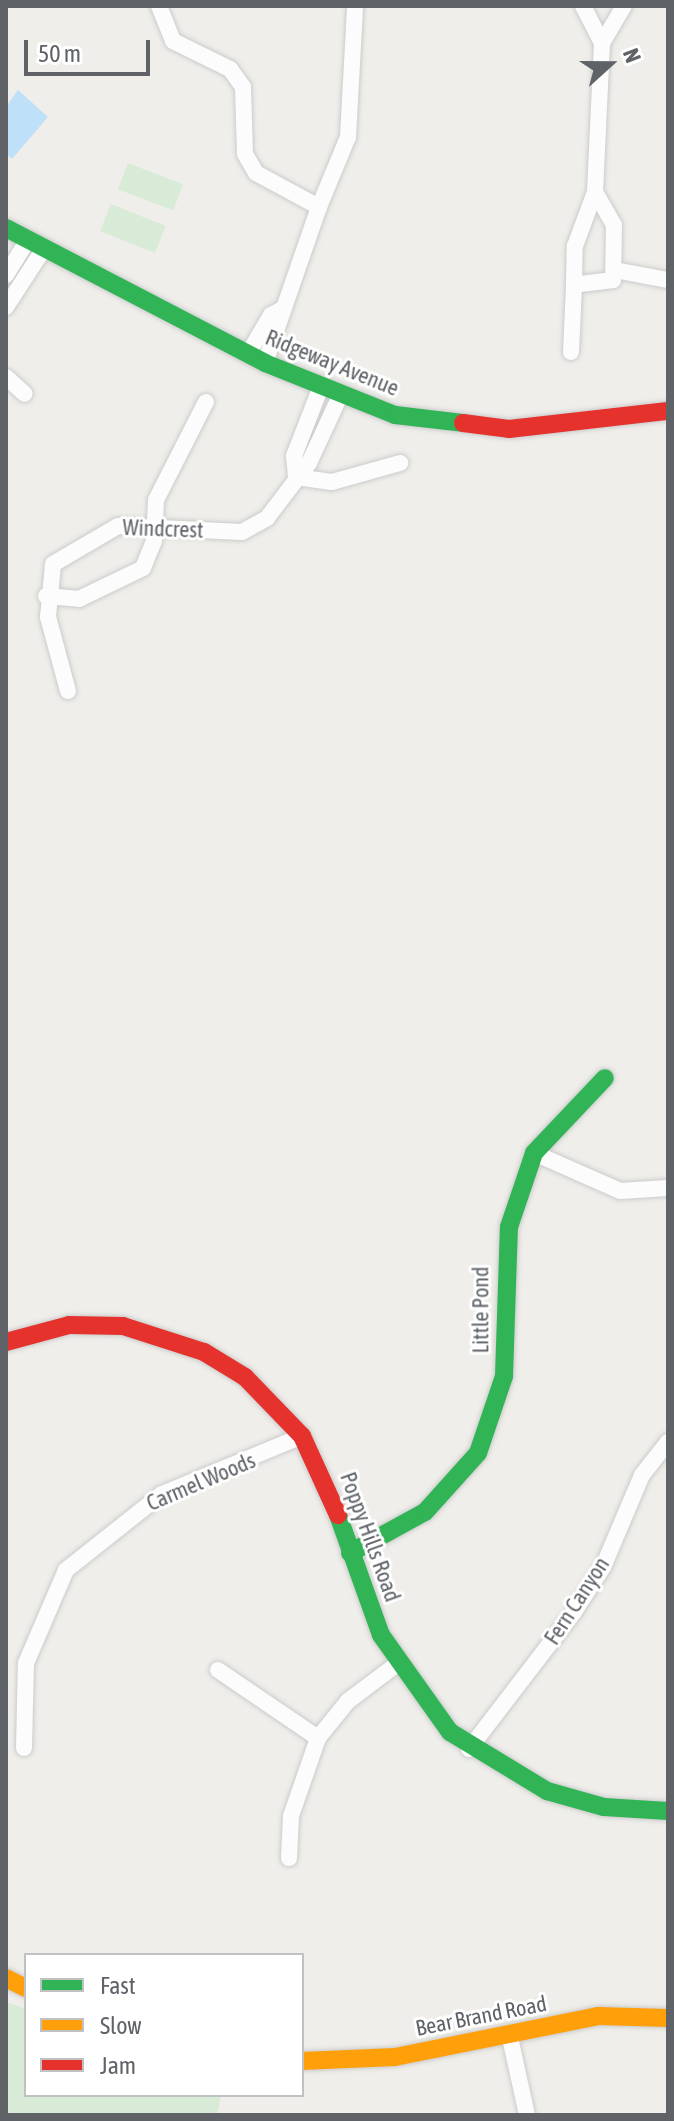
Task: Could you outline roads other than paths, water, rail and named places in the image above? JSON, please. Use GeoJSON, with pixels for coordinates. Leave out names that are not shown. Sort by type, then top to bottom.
{"type":"FeatureCollection","features":[{"type":"Feature","properties":{"kind":"street"},"geometry":{"type":"LineString","coordinates":[[159,6],[173,41],[230,69],[243,87],[245,154],[256,173],[319,207]]}},
{"type":"Feature","properties":{"kind":"street"},"geometry":{"type":"LineString","coordinates":[[257,359],[271,315],[284,308],[319,207],[348,137],[355,6]]}},
{"type":"Feature","properties":{"kind":"street"},"geometry":{"type":"LineString","coordinates":[[583,6],[602,43]]}},
{"type":"Feature","properties":{"kind":"street"},"geometry":{"type":"LineString","coordinates":[[571,352],[575,246],[595,192],[602,43],[624,6]]}},
{"type":"Feature","properties":{"kind":"street"},"geometry":{"type":"LineString","coordinates":[[574,285],[603,284],[615,270],[614,225],[595,192]]}},
{"type":"Feature","properties":{"kind":"street","name":"Ridgeway Avenue"},"geometry":{"type":"LineString","coordinates":[[6,228],[35,246],[257,359],[320,389],[395,415],[509,429],[668,411]]}},
{"type":"Feature","properties":{"kind":"street"},"geometry":{"type":"LineString","coordinates":[[6,275],[35,246]]}},
{"type":"Feature","properties":{"kind":"street"},"geometry":{"type":"LineString","coordinates":[[6,307],[35,246]]}},
{"type":"Feature","properties":{"kind":"street"},"geometry":{"type":"LineString","coordinates":[[615,270],[668,280]]}},
{"type":"Feature","properties":{"kind":"street"},"geometry":{"type":"LineString","coordinates":[[6,377],[25,394]]}},
{"type":"Feature","properties":{"kind":"street","name":"Windcrest"},"geometry":{"type":"LineString","coordinates":[[296,477],[294,456],[320,389]]}},
{"type":"Feature","properties":{"kind":"street","name":"Windcrest"},"geometry":{"type":"LineString","coordinates":[[46,596],[53,564],[74,545],[118,526],[242,532],[280,506],[340,396]]}},
{"type":"Feature","properties":{"kind":"street"},"geometry":{"type":"LineString","coordinates":[[68,691],[46,596],[79,599],[135,575],[149,557],[159,492],[206,402]]}},
{"type":"Feature","properties":{"kind":"street"},"geometry":{"type":"LineString","coordinates":[[296,477],[332,482],[400,463]]}},
{"type":"Feature","properties":{"kind":"street","name":"Little Pond"},"geometry":{"type":"LineString","coordinates":[[350,1553],[425,1512],[478,1453],[504,1376],[509,1227],[534,1153],[605,1078]]}},
{"type":"Feature","properties":{"kind":"street"},"geometry":{"type":"LineString","coordinates":[[534,1153],[620,1191],[668,1188]]}},
{"type":"Feature","properties":{"kind":"street","name":"Poppy Hills Road"},"geometry":{"type":"LineString","coordinates":[[6,1342],[92,1324],[172,1340],[256,1385],[302,1436],[396,1665],[469,1749],[574,1800],[668,1811]]}},
{"type":"Feature","properties":{"kind":"street","name":"Carmel Woods"},"geometry":{"type":"LineString","coordinates":[[24,1748],[26,1663],[66,1570],[162,1494],[302,1436]]}},
{"type":"Feature","properties":{"kind":"street","name":"Fern Canyon"},"geometry":{"type":"LineString","coordinates":[[469,1749],[574,1612],[603,1567],[642,1475],[668,1442]]}},
{"type":"Feature","properties":{"kind":"street"},"geometry":{"type":"LineString","coordinates":[[289,1858],[291,1816],[318,1738],[348,1701],[396,1665]]}},
{"type":"Feature","properties":{"kind":"street"},"geometry":{"type":"LineString","coordinates":[[218,1670],[318,1738]]}},
{"type":"Feature","properties":{"kind":"street"},"geometry":{"type":"LineString","coordinates":[[6,1978],[24,1987]]}},
{"type":"Feature","properties":{"kind":"street","name":"Bear Brand Road"},"geometry":{"type":"LineString","coordinates":[[304,2061],[395,2057],[598,2016],[668,2018]]}},
{"type":"Feature","properties":{"kind":"street"},"geometry":{"type":"LineString","coordinates":[[509,2033],[527,2115]]}},
{"type":"Feature","properties":{"kind":"water"},"geometry":{"type":"Polygon","coordinates":[[[18,90],[48,117],[12,159],[6,154],[6,107],[18,90]]]}}]}
